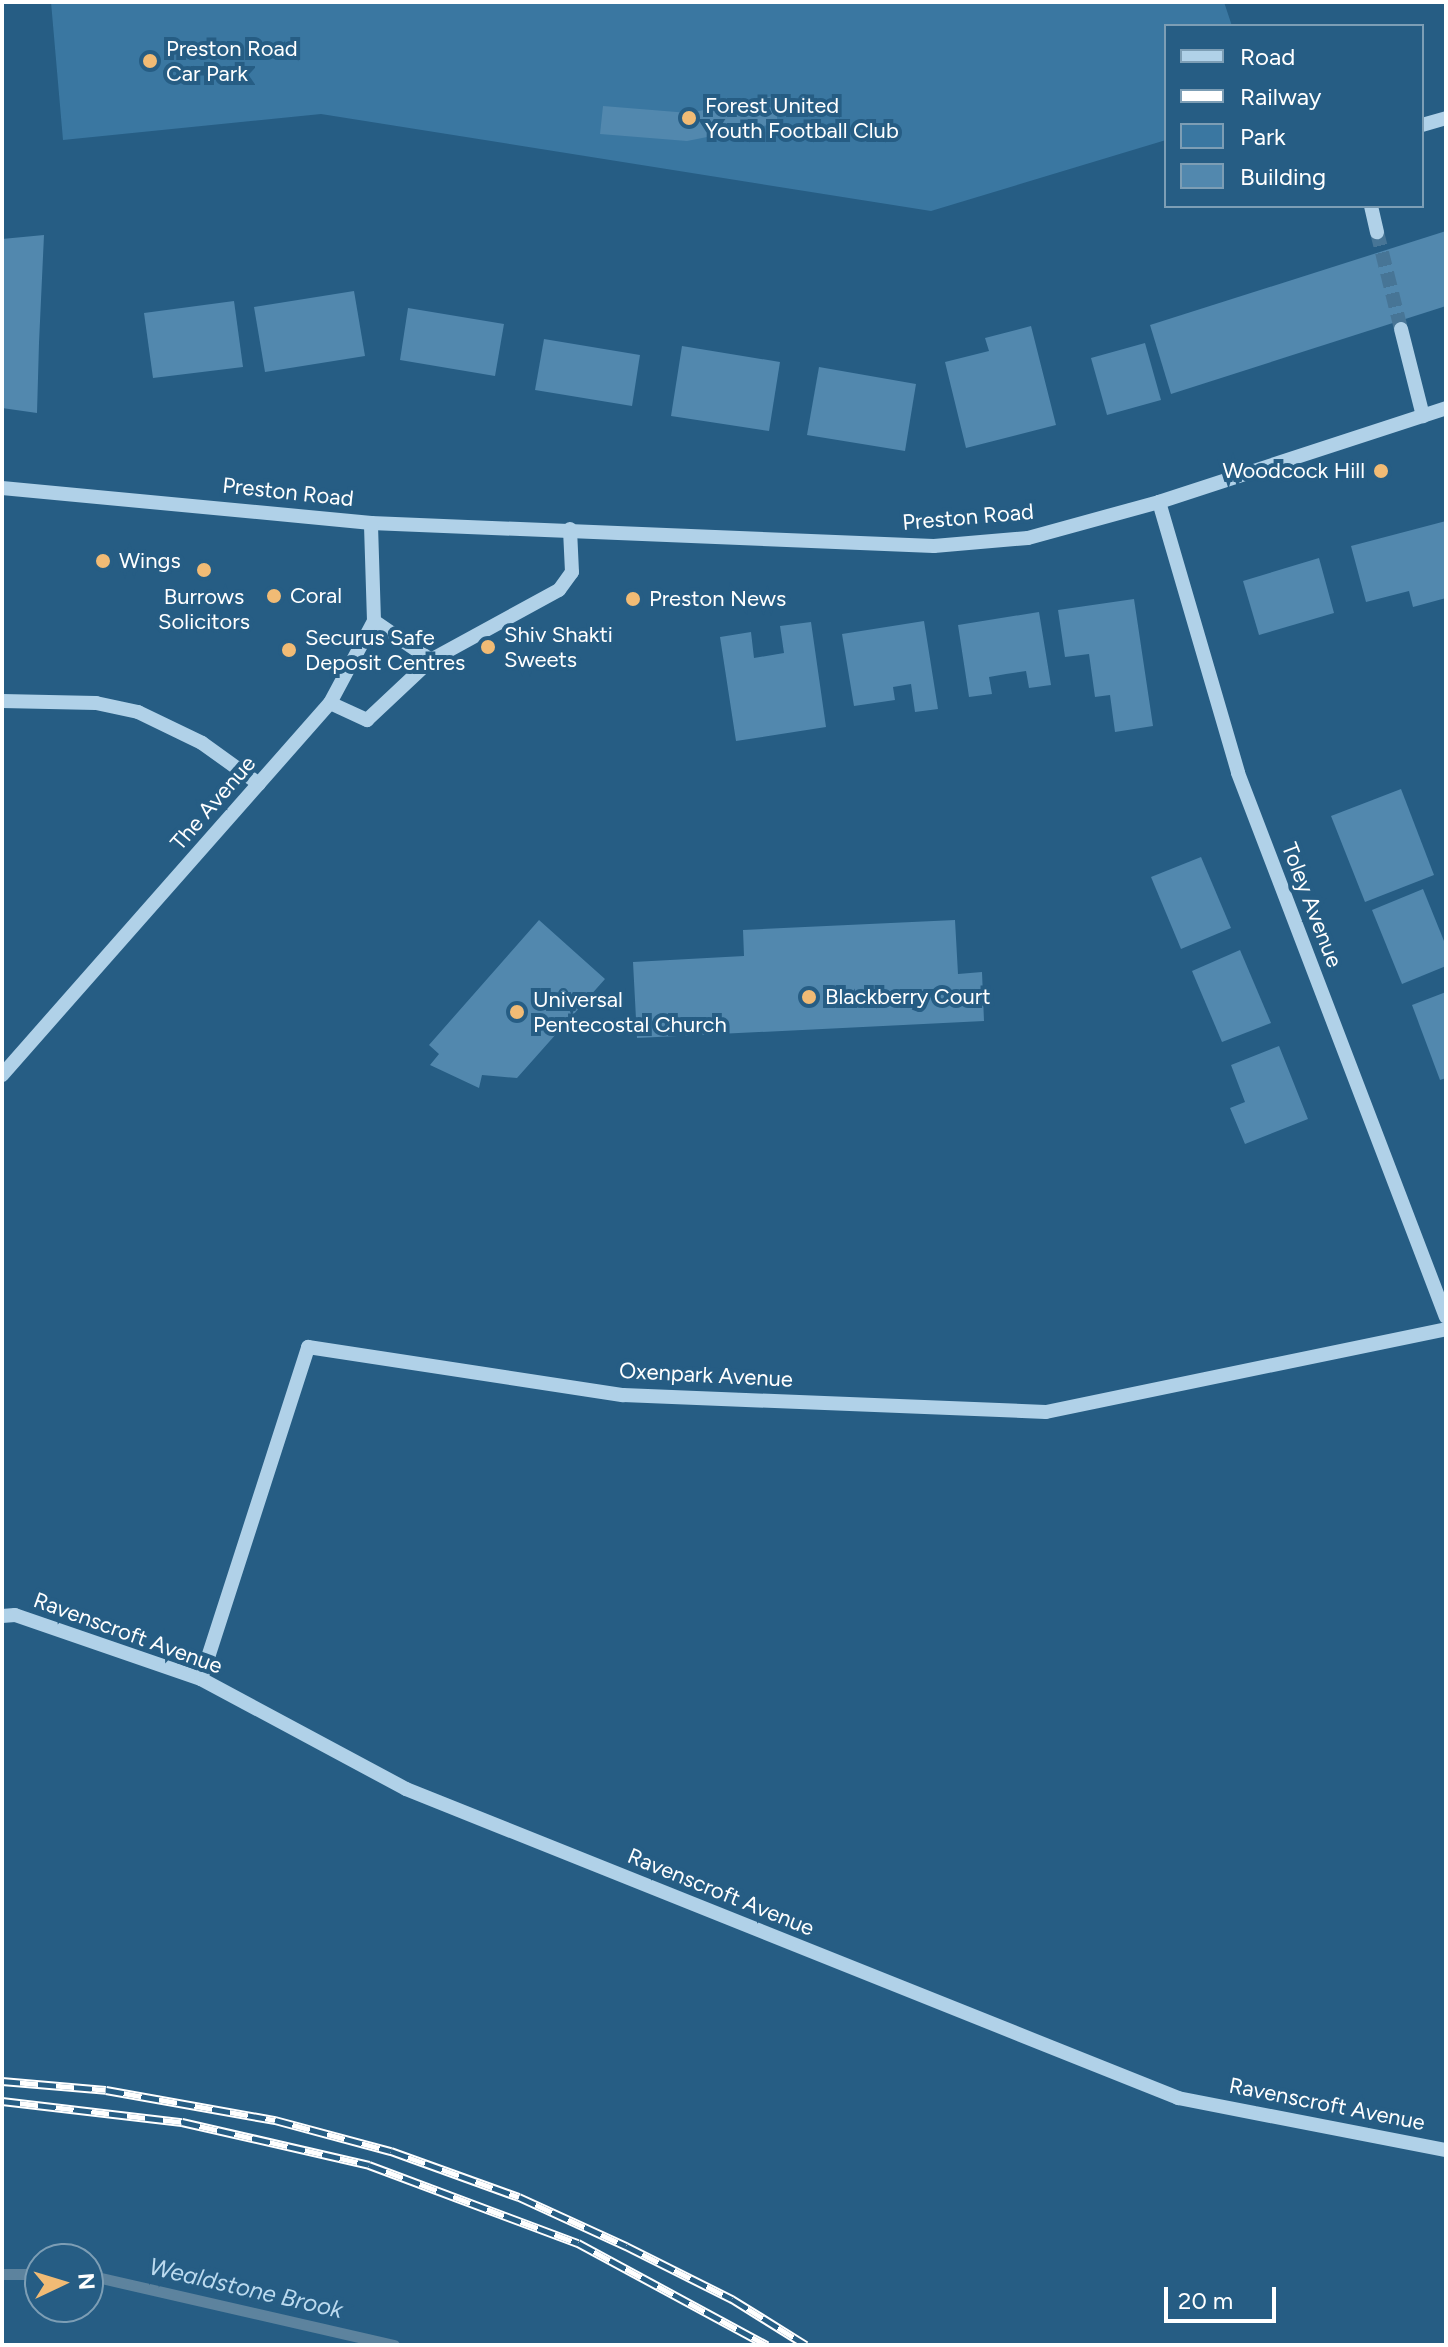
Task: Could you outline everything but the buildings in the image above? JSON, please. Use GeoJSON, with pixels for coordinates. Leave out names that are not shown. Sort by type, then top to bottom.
{"type":"FeatureCollection","features":[{"type":"Feature","properties":{"kind":"street"},"geometry":{"type":"LineString","coordinates":[[1424,124],[1446,118]]}},
{"type":"Feature","properties":{"kind":"street"},"geometry":{"type":"LineString","coordinates":[[1371,208],[1377,232]]}},
{"type":"Feature","properties":{"kind":"street"},"geometry":{"type":"LineString","coordinates":[[1401,329],[1423,416]]}},
{"type":"Feature","properties":{"kind":"street","name":"Preston Road"},"geometry":{"type":"LineString","coordinates":[[2,488],[371,523],[934,546],[1028,538],[1159,502],[1446,408]]}},
{"type":"Feature","properties":{"kind":"street","name":"Toley Avenue"},"geometry":{"type":"LineString","coordinates":[[1159,502],[1238,773],[1446,1317]]}},
{"type":"Feature","properties":{"kind":"street","name":"The Avenue"},"geometry":{"type":"LineString","coordinates":[[2,1075],[330,703],[356,665],[374,621],[371,523]]}},
{"type":"Feature","properties":{"kind":"street"},"geometry":{"type":"LineString","coordinates":[[330,703],[367,720],[431,660],[559,590],[572,572],[570,529]]}},
{"type":"Feature","properties":{"kind":"street"},"geometry":{"type":"LineString","coordinates":[[374,621],[431,660]]}},
{"type":"Feature","properties":{"kind":"street"},"geometry":{"type":"LineString","coordinates":[[2,701],[96,703],[138,712],[202,743],[259,784]]}},
{"type":"Feature","properties":{"kind":"street","name":"Oxenpark Avenue"},"geometry":{"type":"LineString","coordinates":[[201,1679],[308,1347],[623,1395],[1046,1412],[1446,1329]]}},
{"type":"Feature","properties":{"kind":"street","name":"Ravenscroft Avenue"},"geometry":{"type":"LineString","coordinates":[[2,1616],[15,1615],[201,1679],[406,1789],[1178,2098],[1446,2150]]}},
{"type":"Feature","properties":{"kind":"green space"},"geometry":{"type":"Polygon","coordinates":[[[51,2],[1224,2],[1231,24],[1164,24],[1164,141],[931,211],[321,114],[63,140],[51,2]]]}},
{"type":"Feature","properties":{"kind":"waterway","name":"Wealdstone Brook"},"geometry":{"type":"LineString","coordinates":[[2,2274],[24,2274]]}},
{"type":"Feature","properties":{"kind":"waterway","name":"Wealdstone Brook"},"geometry":{"type":"LineString","coordinates":[[104,2279],[394,2345]]}},
{"type":"Feature","properties":{"kind":"tunnel"},"geometry":{"type":"LineString","coordinates":[[1377,232],[1401,329]]}},
{"type":"Feature","properties":{"kind":"railway"},"geometry":{"type":"LineString","coordinates":[[2,2081],[106,2090],[275,2120],[391,2151],[519,2197],[626,2246],[732,2299],[806,2345]]}},
{"type":"Feature","properties":{"kind":"railway"},"geometry":{"type":"LineString","coordinates":[[2,2101],[182,2122],[369,2165],[578,2243],[767,2345]]}},
{"type":"Feature","properties":{"kind":"place","name":"Preston Road Car Park"},"geometry":{"type":"Point","coordinates":[150,61]}},
{"type":"Feature","properties":{"kind":"place","name":"Forest United Youth Football Club"},"geometry":{"type":"Point","coordinates":[689,118]}},
{"type":"Feature","properties":{"kind":"place","name":"Woodcock Hill"},"geometry":{"type":"Point","coordinates":[1381,471]}},
{"type":"Feature","properties":{"kind":"place","name":"Wings"},"geometry":{"type":"Point","coordinates":[103,561]}},
{"type":"Feature","properties":{"kind":"place","name":"Burrows Solicitors"},"geometry":{"type":"Point","coordinates":[204,570]}},
{"type":"Feature","properties":{"kind":"place","name":"Coral"},"geometry":{"type":"Point","coordinates":[274,596]}},
{"type":"Feature","properties":{"kind":"place","name":"Preston News"},"geometry":{"type":"Point","coordinates":[633,599]}},
{"type":"Feature","properties":{"kind":"place","name":"Shiv Shakti Sweets"},"geometry":{"type":"Point","coordinates":[488,647]}},
{"type":"Feature","properties":{"kind":"place","name":"Securus Safe Deposit Centres"},"geometry":{"type":"Point","coordinates":[289,650]}},
{"type":"Feature","properties":{"kind":"place","name":"Blackberry Court"},"geometry":{"type":"Point","coordinates":[809,997]}},
{"type":"Feature","properties":{"kind":"place","name":"Universal Pentecostal Church"},"geometry":{"type":"Point","coordinates":[517,1012]}}]}
